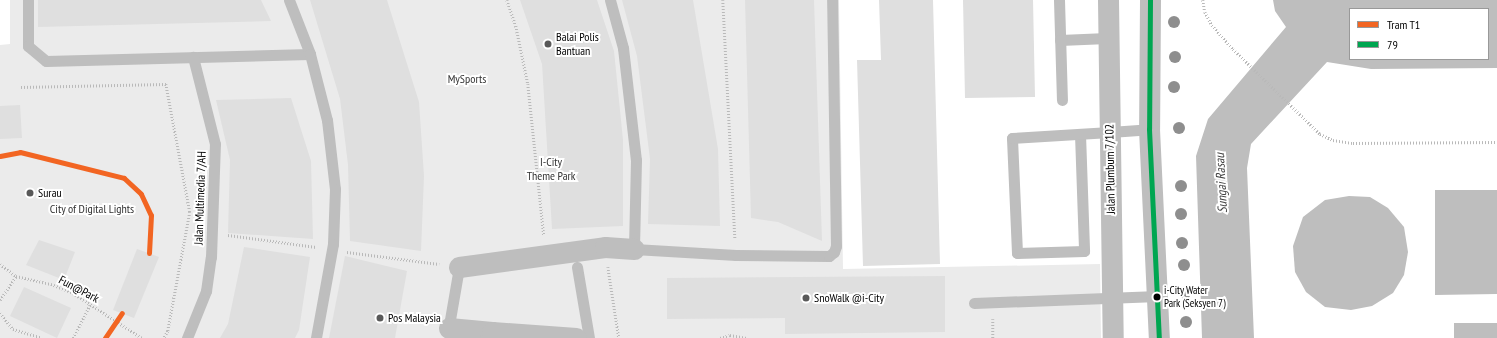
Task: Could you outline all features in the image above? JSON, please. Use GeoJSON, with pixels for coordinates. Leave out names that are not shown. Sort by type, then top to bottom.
{"type":"FeatureCollection","features":[{"type":"Feature","properties":{"kind":"street","name":"Jalan Plumbum 7/102"},"geometry":{"type":"LineString","coordinates":[[1108,0],[1107,38],[1113,338]]}},
{"type":"Feature","properties":{"kind":"street"},"geometry":{"type":"LineString","coordinates":[[1149,1],[1149,130],[1158,296],[1158,338]]}},
{"type":"Feature","properties":{"kind":"street"},"geometry":{"type":"LineString","coordinates":[[459,267],[605,246],[634,249]]}},
{"type":"Feature","properties":{"kind":"street"},"geometry":{"type":"LineString","coordinates":[[448,333],[576,338]]}},
{"type":"Feature","properties":{"kind":"lane"},"geometry":{"type":"LineString","coordinates":[[28,0],[28,46],[46,61],[310,54]]}},
{"type":"Feature","properties":{"kind":"lane"},"geometry":{"type":"LineString","coordinates":[[289,0],[310,54],[327,120],[335,189],[333,244],[316,338]]}},
{"type":"Feature","properties":{"kind":"lane"},"geometry":{"type":"LineString","coordinates":[[610,0],[623,48],[636,160],[634,249],[736,254],[829,256],[834,252],[832,0]]}},
{"type":"Feature","properties":{"kind":"lane"},"geometry":{"type":"LineString","coordinates":[[1059,0],[1062,100]]}},
{"type":"Feature","properties":{"kind":"lane"},"geometry":{"type":"LineString","coordinates":[[1060,40],[1107,38]]}},
{"type":"Feature","properties":{"kind":"lane","name":"Jalan Multimedia 7/AH"},"geometry":{"type":"LineString","coordinates":[[187,338],[206,290],[211,257],[215,144],[193,57]]}},
{"type":"Feature","properties":{"kind":"lane"},"geometry":{"type":"LineString","coordinates":[[1080,134],[1084,251],[1017,254],[1012,138],[1110,132],[1149,130]]}},
{"type":"Feature","properties":{"kind":"lane"},"geometry":{"type":"LineString","coordinates":[[448,333],[459,267]]}},
{"type":"Feature","properties":{"kind":"lane"},"geometry":{"type":"LineString","coordinates":[[577,267],[589,338]]}},
{"type":"Feature","properties":{"kind":"lane"},"geometry":{"type":"LineString","coordinates":[[974,303],[1158,296]]}},
{"type":"Feature","properties":{"kind":"path"},"geometry":{"type":"LineString","coordinates":[[507,0],[516,26],[528,84],[546,254]]}},
{"type":"Feature","properties":{"kind":"path"},"geometry":{"type":"LineString","coordinates":[[723,0],[736,254]]}},
{"type":"Feature","properties":{"kind":"path"},"geometry":{"type":"LineString","coordinates":[[1203,0],[1205,12],[1212,25],[1245,61],[1320,134],[1333,140],[1352,143],[1497,142]]}},
{"type":"Feature","properties":{"kind":"path"},"geometry":{"type":"LineString","coordinates":[[21,87],[166,84],[190,212],[168,331],[164,338]]}},
{"type":"Feature","properties":{"kind":"path"},"geometry":{"type":"LineString","coordinates":[[605,246],[611,303],[619,338]]}},
{"type":"Feature","properties":{"kind":"path","name":"Fun@Park"},"geometry":{"type":"LineString","coordinates":[[0,264],[16,276],[52,284],[73,293],[90,305],[127,326],[142,338]]}},
{"type":"Feature","properties":{"kind":"path"},"geometry":{"type":"LineString","coordinates":[[0,300],[16,276]]}},
{"type":"Feature","properties":{"kind":"path"},"geometry":{"type":"LineString","coordinates":[[73,338],[90,305]]}},
{"type":"Feature","properties":{"kind":"path"},"geometry":{"type":"LineString","coordinates":[[0,313],[13,329],[42,338]]}},
{"type":"Feature","properties":{"kind":"path"},"geometry":{"type":"LineString","coordinates":[[720,338],[730,334],[747,338]]}},
{"type":"Feature","properties":{"kind":"green space","name":"I-City Theme Park"},"geometry":{"type":"Polygon","coordinates":[[[10,0],[839,0],[843,269],[1100,264],[1101,338],[0,338],[0,45],[10,44],[10,0]]]}},
{"type":"Feature","properties":{"kind":"water","name":"Sungai Rasau"},"geometry":{"type":"Polygon","coordinates":[[[1273,0],[1497,0],[1497,68],[1371,69],[1327,62],[1251,144],[1247,168],[1254,338],[1202,338],[1196,156],[1208,119],[1286,27],[1275,11],[1273,0]]]}},
{"type":"Feature","properties":{"kind":"water"},"geometry":{"type":"Polygon","coordinates":[[[1435,190],[1497,190],[1497,294],[1435,295],[1435,190]]]}},
{"type":"Feature","properties":{"kind":"water"},"geometry":{"type":"Polygon","coordinates":[[[1349,196],[1370,197],[1388,208],[1404,227],[1408,252],[1404,275],[1393,293],[1372,306],[1351,310],[1325,307],[1306,292],[1295,272],[1293,246],[1303,217],[1325,200],[1349,196]]]}},
{"type":"Feature","properties":{"kind":"water"},"geometry":{"type":"Polygon","coordinates":[[[1454,323],[1497,323],[1497,338],[1454,338],[1454,323]]]}},
{"type":"Feature","properties":{"kind":"building"},"geometry":{"type":"Polygon","coordinates":[[[38,0],[261,0],[271,21],[38,27],[38,0]]]}},
{"type":"Feature","properties":{"kind":"building"},"geometry":{"type":"Polygon","coordinates":[[[310,0],[387,0],[419,102],[424,176],[421,251],[350,241],[348,165],[340,99],[310,0]]]}},
{"type":"Feature","properties":{"kind":"building"},"geometry":{"type":"Polygon","coordinates":[[[520,0],[597,0],[614,51],[623,140],[623,226],[552,229],[542,64],[520,0]]]}},
{"type":"Feature","properties":{"kind":"building"},"geometry":{"type":"Polygon","coordinates":[[[622,0],[693,0],[718,149],[720,226],[648,224],[650,159],[637,56],[622,0]]]}},
{"type":"Feature","properties":{"kind":"building"},"geometry":{"type":"Polygon","coordinates":[[[745,0],[814,0],[822,241],[778,222],[751,218],[745,0]]]}},
{"type":"Feature","properties":{"kind":"building"},"geometry":{"type":"Polygon","coordinates":[[[879,0],[933,0],[940,264],[863,266],[857,60],[881,60],[879,0]]]}},
{"type":"Feature","properties":{"kind":"building"},"geometry":{"type":"Polygon","coordinates":[[[963,0],[1033,0],[1035,97],[965,98],[963,0]]]}},
{"type":"Feature","properties":{"kind":"building"},"geometry":{"type":"Polygon","coordinates":[[[291,98],[311,161],[313,239],[228,233],[230,160],[216,100],[291,98]]]}},
{"type":"Feature","properties":{"kind":"building"},"geometry":{"type":"Polygon","coordinates":[[[20,105],[22,138],[0,139],[0,106],[20,105]]]}},
{"type":"Feature","properties":{"kind":"building"},"geometry":{"type":"Polygon","coordinates":[[[39,240],[75,252],[64,280],[26,265],[39,240]]]}},
{"type":"Feature","properties":{"kind":"building"},"geometry":{"type":"Polygon","coordinates":[[[244,247],[310,257],[299,330],[295,338],[220,338],[228,324],[244,247]]]}},
{"type":"Feature","properties":{"kind":"building"},"geometry":{"type":"Polygon","coordinates":[[[137,249],[159,257],[134,318],[113,310],[137,249]]]}},
{"type":"Feature","properties":{"kind":"building"},"geometry":{"type":"Polygon","coordinates":[[[345,256],[407,271],[395,338],[329,338],[345,256]]]}},
{"type":"Feature","properties":{"kind":"building","name":"SnoWalk @i-City"},"geometry":{"type":"Polygon","coordinates":[[[945,276],[945,332],[785,334],[785,318],[667,319],[667,278],[945,276]]]}},
{"type":"Feature","properties":{"kind":"building"},"geometry":{"type":"Polygon","coordinates":[[[24,287],[71,308],[57,338],[10,316],[24,287]]]}},
{"type":"Feature","properties":{"kind":"tram line","name":"T1"},"geometry":{"type":"LineString","coordinates":[[0,156],[20,152],[124,178],[141,194],[151,215],[149,253]]}},
{"type":"Feature","properties":{"kind":"tram line","name":"T1"},"geometry":{"type":"LineString","coordinates":[[105,338],[122,313]]}},
{"type":"Feature","properties":{"kind":"transit line","name":"79"},"geometry":{"type":"LineString","coordinates":[[1150,0],[1149,129],[1159,338]]}},
{"type":"Feature","properties":{"kind":"place","name":"Balai Polis Bantuan"},"geometry":{"type":"Point","coordinates":[548,44]}},
{"type":"Feature","properties":{"kind":"place","name":"Surau"},"geometry":{"type":"Point","coordinates":[30,193]}},
{"type":"Feature","properties":{"kind":"place","name":"i-City Water Park (Seksyen 7)"},"geometry":{"type":"Point","coordinates":[1157,297]}},
{"type":"Feature","properties":{"kind":"place","name":"SnoWalk @i-City"},"geometry":{"type":"Point","coordinates":[806,298]}},
{"type":"Feature","properties":{"kind":"place","name":"Pos Malaysia"},"geometry":{"type":"Point","coordinates":[380,318]}},
{"type":"Feature","properties":{"kind":"park label","name":"MySports"},"geometry":{"type":"Point","coordinates":[467,79]}},
{"type":"Feature","properties":{"kind":"park label","name":"City of Digital Lights"},"geometry":{"type":"Point","coordinates":[92,209]}}]}
